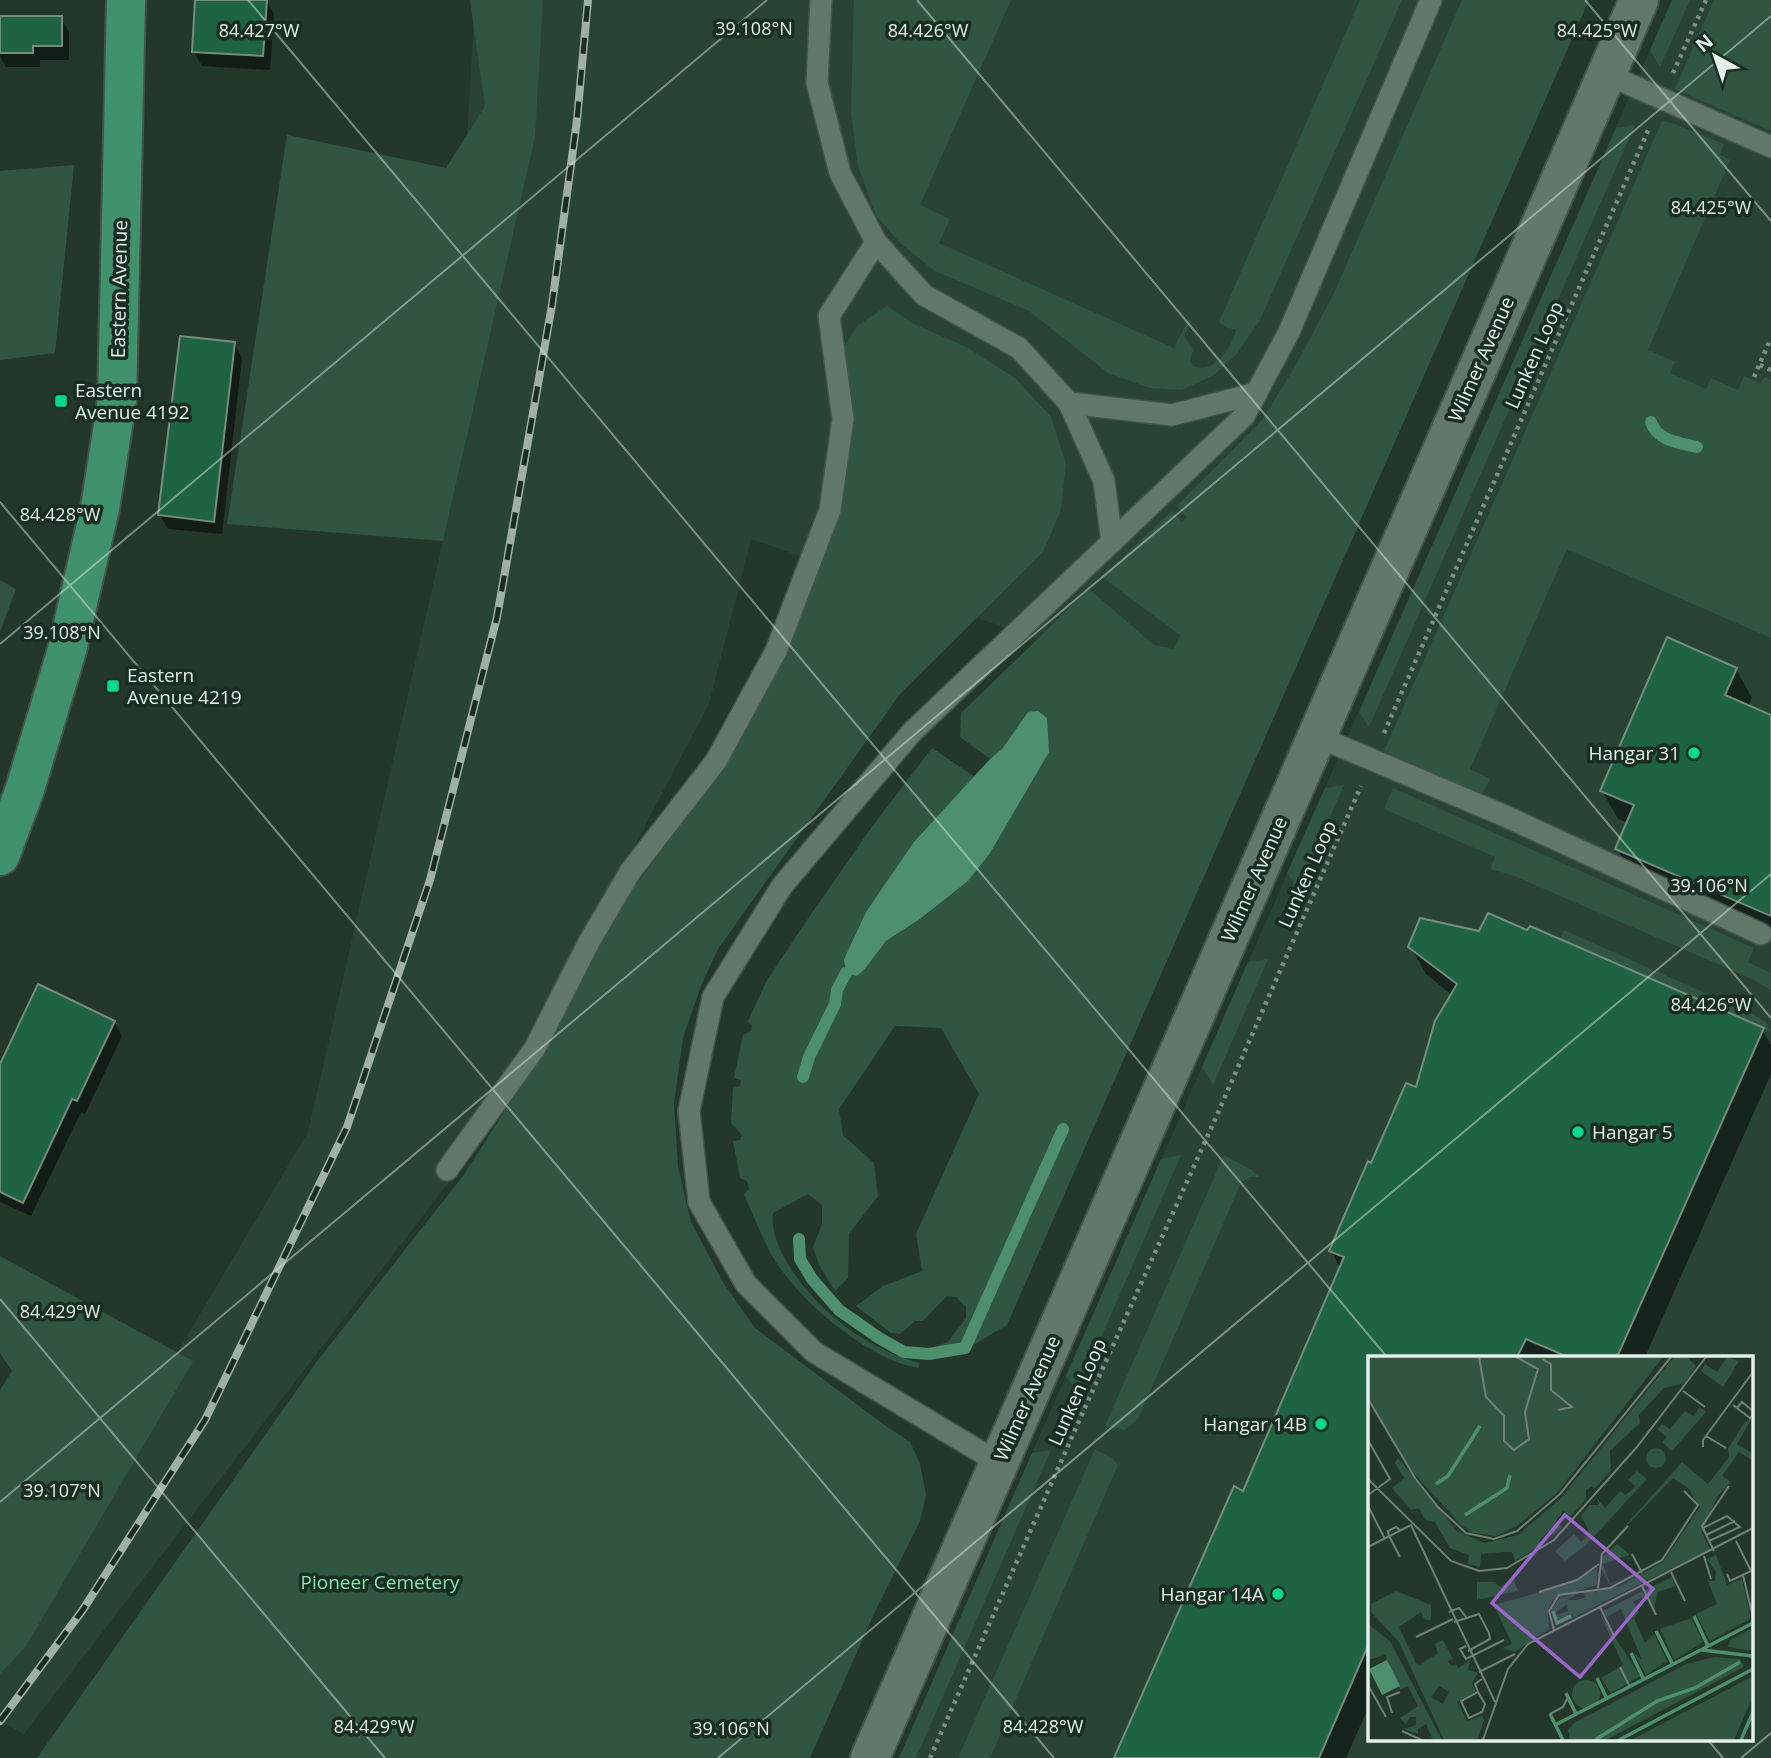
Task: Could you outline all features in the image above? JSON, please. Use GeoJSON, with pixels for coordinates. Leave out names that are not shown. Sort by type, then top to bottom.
{"type":"FeatureCollection","features":[{"type":"Feature","properties":{"kind":"main road","name":"Eastern Avenue"},"geometry":{"type":"LineString","coordinates":[[0,856],[25,789],[67,650],[100,508],[117,400],[126,0]]}},
{"type":"Feature","properties":{"kind":"street","name":"Wilmer Avenue"},"geometry":{"type":"LineString","coordinates":[[870,1758],[1639,0]]}},
{"type":"Feature","properties":{"kind":"lane"},"geometry":{"type":"LineString","coordinates":[[821,0],[817,83],[840,173],[876,242],[924,295],[1019,348],[1069,403],[1104,481],[1112,542]]}},
{"type":"Feature","properties":{"kind":"lane"},"geometry":{"type":"LineString","coordinates":[[999,1463],[814,1352],[746,1284],[699,1202],[689,1111],[713,997],[782,887],[912,732],[1244,416],[1289,332],[1432,0]]}},
{"type":"Feature","properties":{"kind":"lane"},"geometry":{"type":"LineString","coordinates":[[1606,74],[1771,147]]}},
{"type":"Feature","properties":{"kind":"lane"},"geometry":{"type":"LineString","coordinates":[[447,1170],[535,1048],[589,942],[630,872],[716,761],[776,651],[830,510],[843,419],[829,316],[876,242]]}},
{"type":"Feature","properties":{"kind":"lane"},"geometry":{"type":"LineString","coordinates":[[1069,403],[1172,415],[1257,393]]}},
{"type":"Feature","properties":{"kind":"lane"},"geometry":{"type":"LineString","coordinates":[[1316,736],[1505,816],[1760,934]]}},
{"type":"Feature","properties":{"kind":"path","name":"Lunken Loop"},"geometry":{"type":"LineString","coordinates":[[930,1758],[1213,1124],[1706,0]]}},
{"type":"Feature","properties":{"kind":"path"},"geometry":{"type":"LineString","coordinates":[[1755,377],[1770,340]]}},
{"type":"Feature","properties":{"kind":"path"},"geometry":{"type":"LineString","coordinates":[[1760,365],[1771,370]]}},
{"type":"Feature","properties":{"kind":"shaded area"},"geometry":{"type":"Polygon","coordinates":[[[475,0],[1589,0],[1272,721],[751,539],[709,704],[476,1147],[24,1734],[0,1721],[0,1651],[308,1132],[466,440],[450,434],[475,0]]]}},
{"type":"Feature","properties":{"kind":"shaded area"},"geometry":{"type":"Polygon","coordinates":[[[1672,0],[1771,0],[1771,1758],[899,1758],[1672,0]]]}},
{"type":"Feature","properties":{"kind":"shaded area"},"geometry":{"type":"Polygon","coordinates":[[[1038,711],[1047,718],[1049,752],[990,853],[968,881],[920,919],[886,941],[857,976],[846,973],[844,959],[866,912],[913,843],[1002,749],[1028,712],[1038,711]]]}},
{"type":"Feature","properties":{"kind":"green space"},"geometry":{"type":"Polygon","coordinates":[[[470,0],[543,0],[535,137],[443,541],[227,524],[287,135],[446,168],[485,106],[470,0]]]}},
{"type":"Feature","properties":{"kind":"green space"},"geometry":{"type":"Polygon","coordinates":[[[854,0],[1011,0],[920,205],[950,219],[939,243],[1174,348],[1188,320],[1191,321],[1184,336],[1193,350],[1190,361],[1193,366],[1206,368],[1219,360],[1233,339],[1236,329],[1228,328],[1219,322],[1360,0],[1402,0],[1260,320],[1236,355],[1214,375],[1182,390],[1150,388],[1108,373],[1029,311],[935,271],[899,242],[876,215],[858,166],[851,113],[854,0]]]}},
{"type":"Feature","properties":{"kind":"green space"},"geometry":{"type":"Polygon","coordinates":[[[1462,0],[1589,0],[1007,1325],[975,1344],[928,1352],[927,1349],[948,1342],[966,1318],[966,1307],[956,1297],[947,1296],[923,1321],[915,1321],[900,1334],[891,1333],[856,1306],[883,1286],[922,1271],[916,1234],[979,1094],[941,1028],[895,1026],[839,1109],[843,1135],[874,1163],[878,1196],[849,1234],[848,1278],[835,1291],[819,1265],[813,1247],[822,1224],[822,1205],[808,1194],[773,1213],[774,1233],[779,1246],[788,1264],[813,1297],[862,1338],[900,1357],[920,1363],[918,1368],[897,1362],[862,1344],[844,1331],[794,1286],[771,1254],[744,1195],[749,1189],[747,1181],[740,1178],[733,1141],[740,1140],[742,1135],[731,1123],[733,1088],[740,1086],[741,1080],[734,1078],[743,1035],[751,1031],[752,1026],[748,1021],[767,980],[805,923],[871,828],[932,748],[975,777],[913,843],[866,912],[844,959],[857,976],[886,941],[920,919],[968,881],[1028,712],[1002,749],[990,759],[960,737],[961,713],[1089,589],[1154,645],[1174,649],[1180,635],[1102,577],[1172,511],[1182,522],[1187,518],[1177,506],[1262,420],[1296,365],[1335,291],[1462,0]]]}},
{"type":"Feature","properties":{"kind":"green space"},"geometry":{"type":"Polygon","coordinates":[[[1672,0],[1690,0],[1660,67],[1650,50],[1672,0]]]}},
{"type":"Feature","properties":{"kind":"green space"},"geometry":{"type":"Polygon","coordinates":[[[1714,0],[1771,0],[1771,131],[1675,89],[1714,0]]]}},
{"type":"Feature","properties":{"kind":"green space"},"geometry":{"type":"Polygon","coordinates":[[[1662,121],[1724,144],[1720,155],[1730,160],[1648,350],[1675,362],[1670,373],[1706,389],[1711,378],[1738,390],[1744,376],[1760,384],[1765,377],[1771,380],[1771,638],[1567,549],[1470,769],[1490,779],[1482,795],[1384,751],[1662,121]]]}},
{"type":"Feature","properties":{"kind":"green space"},"geometry":{"type":"Polygon","coordinates":[[[1635,125],[1369,727],[1359,712],[1616,128],[1635,125]]]}},
{"type":"Feature","properties":{"kind":"green space"},"geometry":{"type":"Polygon","coordinates":[[[74,165],[55,353],[0,360],[0,171],[74,165]]]}},
{"type":"Feature","properties":{"kind":"green space","name":"Pioneer Cemetery"},"geometry":{"type":"Polygon","coordinates":[[[887,306],[912,323],[968,348],[1015,378],[1051,417],[1066,464],[1061,510],[1043,552],[900,694],[718,949],[701,986],[683,1038],[674,1104],[678,1167],[691,1222],[724,1284],[755,1328],[910,1442],[920,1464],[926,1495],[920,1521],[873,1616],[810,1758],[37,1758],[318,1360],[463,1176],[558,1028],[614,914],[723,769],[784,652],[840,508],[841,353],[857,326],[887,306]]]}},
{"type":"Feature","properties":{"kind":"green space"},"geometry":{"type":"Polygon","coordinates":[[[0,580],[16,589],[0,632],[0,580]]]}},
{"type":"Feature","properties":{"kind":"green space"},"geometry":{"type":"Polygon","coordinates":[[[1344,785],[1298,890],[1287,873],[1325,788],[1344,785]]]}},
{"type":"Feature","properties":{"kind":"green space"},"geometry":{"type":"Polygon","coordinates":[[[1393,788],[1754,948],[1748,962],[1771,973],[1771,990],[1750,978],[1512,875],[1490,869],[1495,857],[1384,809],[1393,788]]]}},
{"type":"Feature","properties":{"kind":"green space"},"geometry":{"type":"Polygon","coordinates":[[[1564,930],[1754,1015],[1766,1022],[1771,1032],[1560,939],[1564,930]]]}},
{"type":"Feature","properties":{"kind":"green space"},"geometry":{"type":"Polygon","coordinates":[[[1268,959],[1213,1085],[1202,1067],[1248,962],[1268,959]]]}},
{"type":"Feature","properties":{"kind":"green space"},"geometry":{"type":"Polygon","coordinates":[[[1181,1155],[1077,1392],[1066,1376],[1161,1159],[1181,1155]]]}},
{"type":"Feature","properties":{"kind":"green space"},"geometry":{"type":"Polygon","coordinates":[[[1224,1155],[1252,1170],[1259,1177],[1250,1177],[1241,1183],[1138,1419],[1125,1430],[1105,1426],[1224,1155]]]}},
{"type":"Feature","properties":{"kind":"green space"},"geometry":{"type":"Polygon","coordinates":[[[0,1256],[193,1361],[26,1646],[0,1674],[0,1390],[12,1371],[0,1353],[0,1256]]]}},
{"type":"Feature","properties":{"kind":"green space"},"geometry":{"type":"Polygon","coordinates":[[[1095,1449],[1118,1465],[990,1758],[958,1758],[1095,1449]]]}},
{"type":"Feature","properties":{"kind":"green space"},"geometry":{"type":"Polygon","coordinates":[[[1051,1450],[916,1758],[899,1758],[1032,1453],[1051,1450]]]}},
{"type":"Feature","properties":{"kind":"building"},"geometry":{"type":"Polygon","coordinates":[[[195,0],[267,0],[263,56],[192,52],[195,0]]]}},
{"type":"Feature","properties":{"kind":"building"},"geometry":{"type":"Polygon","coordinates":[[[0,16],[62,16],[62,46],[33,46],[33,53],[0,53],[0,16]]]}},
{"type":"Feature","properties":{"kind":"building"},"geometry":{"type":"Polygon","coordinates":[[[180,336],[235,342],[214,522],[158,515],[180,336]]]}},
{"type":"Feature","properties":{"kind":"building","name":"Hangar 31"},"geometry":{"type":"Polygon","coordinates":[[[1667,637],[1737,668],[1725,695],[1771,715],[1771,916],[1615,849],[1634,805],[1600,791],[1667,637]]]}},
{"type":"Feature","properties":{"kind":"building"},"geometry":{"type":"Polygon","coordinates":[[[1488,913],[1527,930],[1530,926],[1764,1028],[1617,1356],[1566,1356],[1526,1339],[1518,1356],[1368,1356],[1368,1646],[1319,1758],[1114,1758],[1234,1486],[1243,1491],[1344,1257],[1329,1251],[1406,1083],[1416,1087],[1435,1021],[1457,984],[1408,947],[1420,918],[1479,931],[1488,913]]]}},
{"type":"Feature","properties":{"kind":"building"},"geometry":{"type":"Polygon","coordinates":[[[38,984],[115,1021],[77,1101],[72,1099],[23,1203],[0,1192],[0,1064],[38,984]]]}},
{"type":"Feature","properties":{"kind":"waterway"},"geometry":{"type":"LineString","coordinates":[[1651,422],[1664,437],[1697,447]]}},
{"type":"Feature","properties":{"kind":"waterway"},"geometry":{"type":"LineString","coordinates":[[803,1077],[846,973]]}},
{"type":"Feature","properties":{"kind":"waterway"},"geometry":{"type":"LineString","coordinates":[[799,1239],[800,1259],[812,1279],[839,1310],[879,1338],[904,1352],[929,1354],[965,1348],[1063,1129]]}},
{"type":"Feature","properties":{"kind":"railway"},"geometry":{"type":"LineString","coordinates":[[0,1721],[82,1611],[205,1420],[347,1127],[430,880],[497,617],[552,305],[577,120],[588,0]]}},
{"type":"Feature","properties":{"kind":"place","name":"Eastern Avenue 4192"},"geometry":{"type":"Point","coordinates":[61,401]}},
{"type":"Feature","properties":{"kind":"place","name":"Eastern Avenue 4219"},"geometry":{"type":"Point","coordinates":[113,686]}},
{"type":"Feature","properties":{"kind":"place","name":"Hangar 31"},"geometry":{"type":"Point","coordinates":[1694,753]}},
{"type":"Feature","properties":{"kind":"place","name":"Hangar 5"},"geometry":{"type":"Point","coordinates":[1578,1132]}},
{"type":"Feature","properties":{"kind":"place","name":"Hangar 14B"},"geometry":{"type":"Point","coordinates":[1321,1424]}},
{"type":"Feature","properties":{"kind":"place","name":"Hangar 14A"},"geometry":{"type":"Point","coordinates":[1278,1594]}}]}
